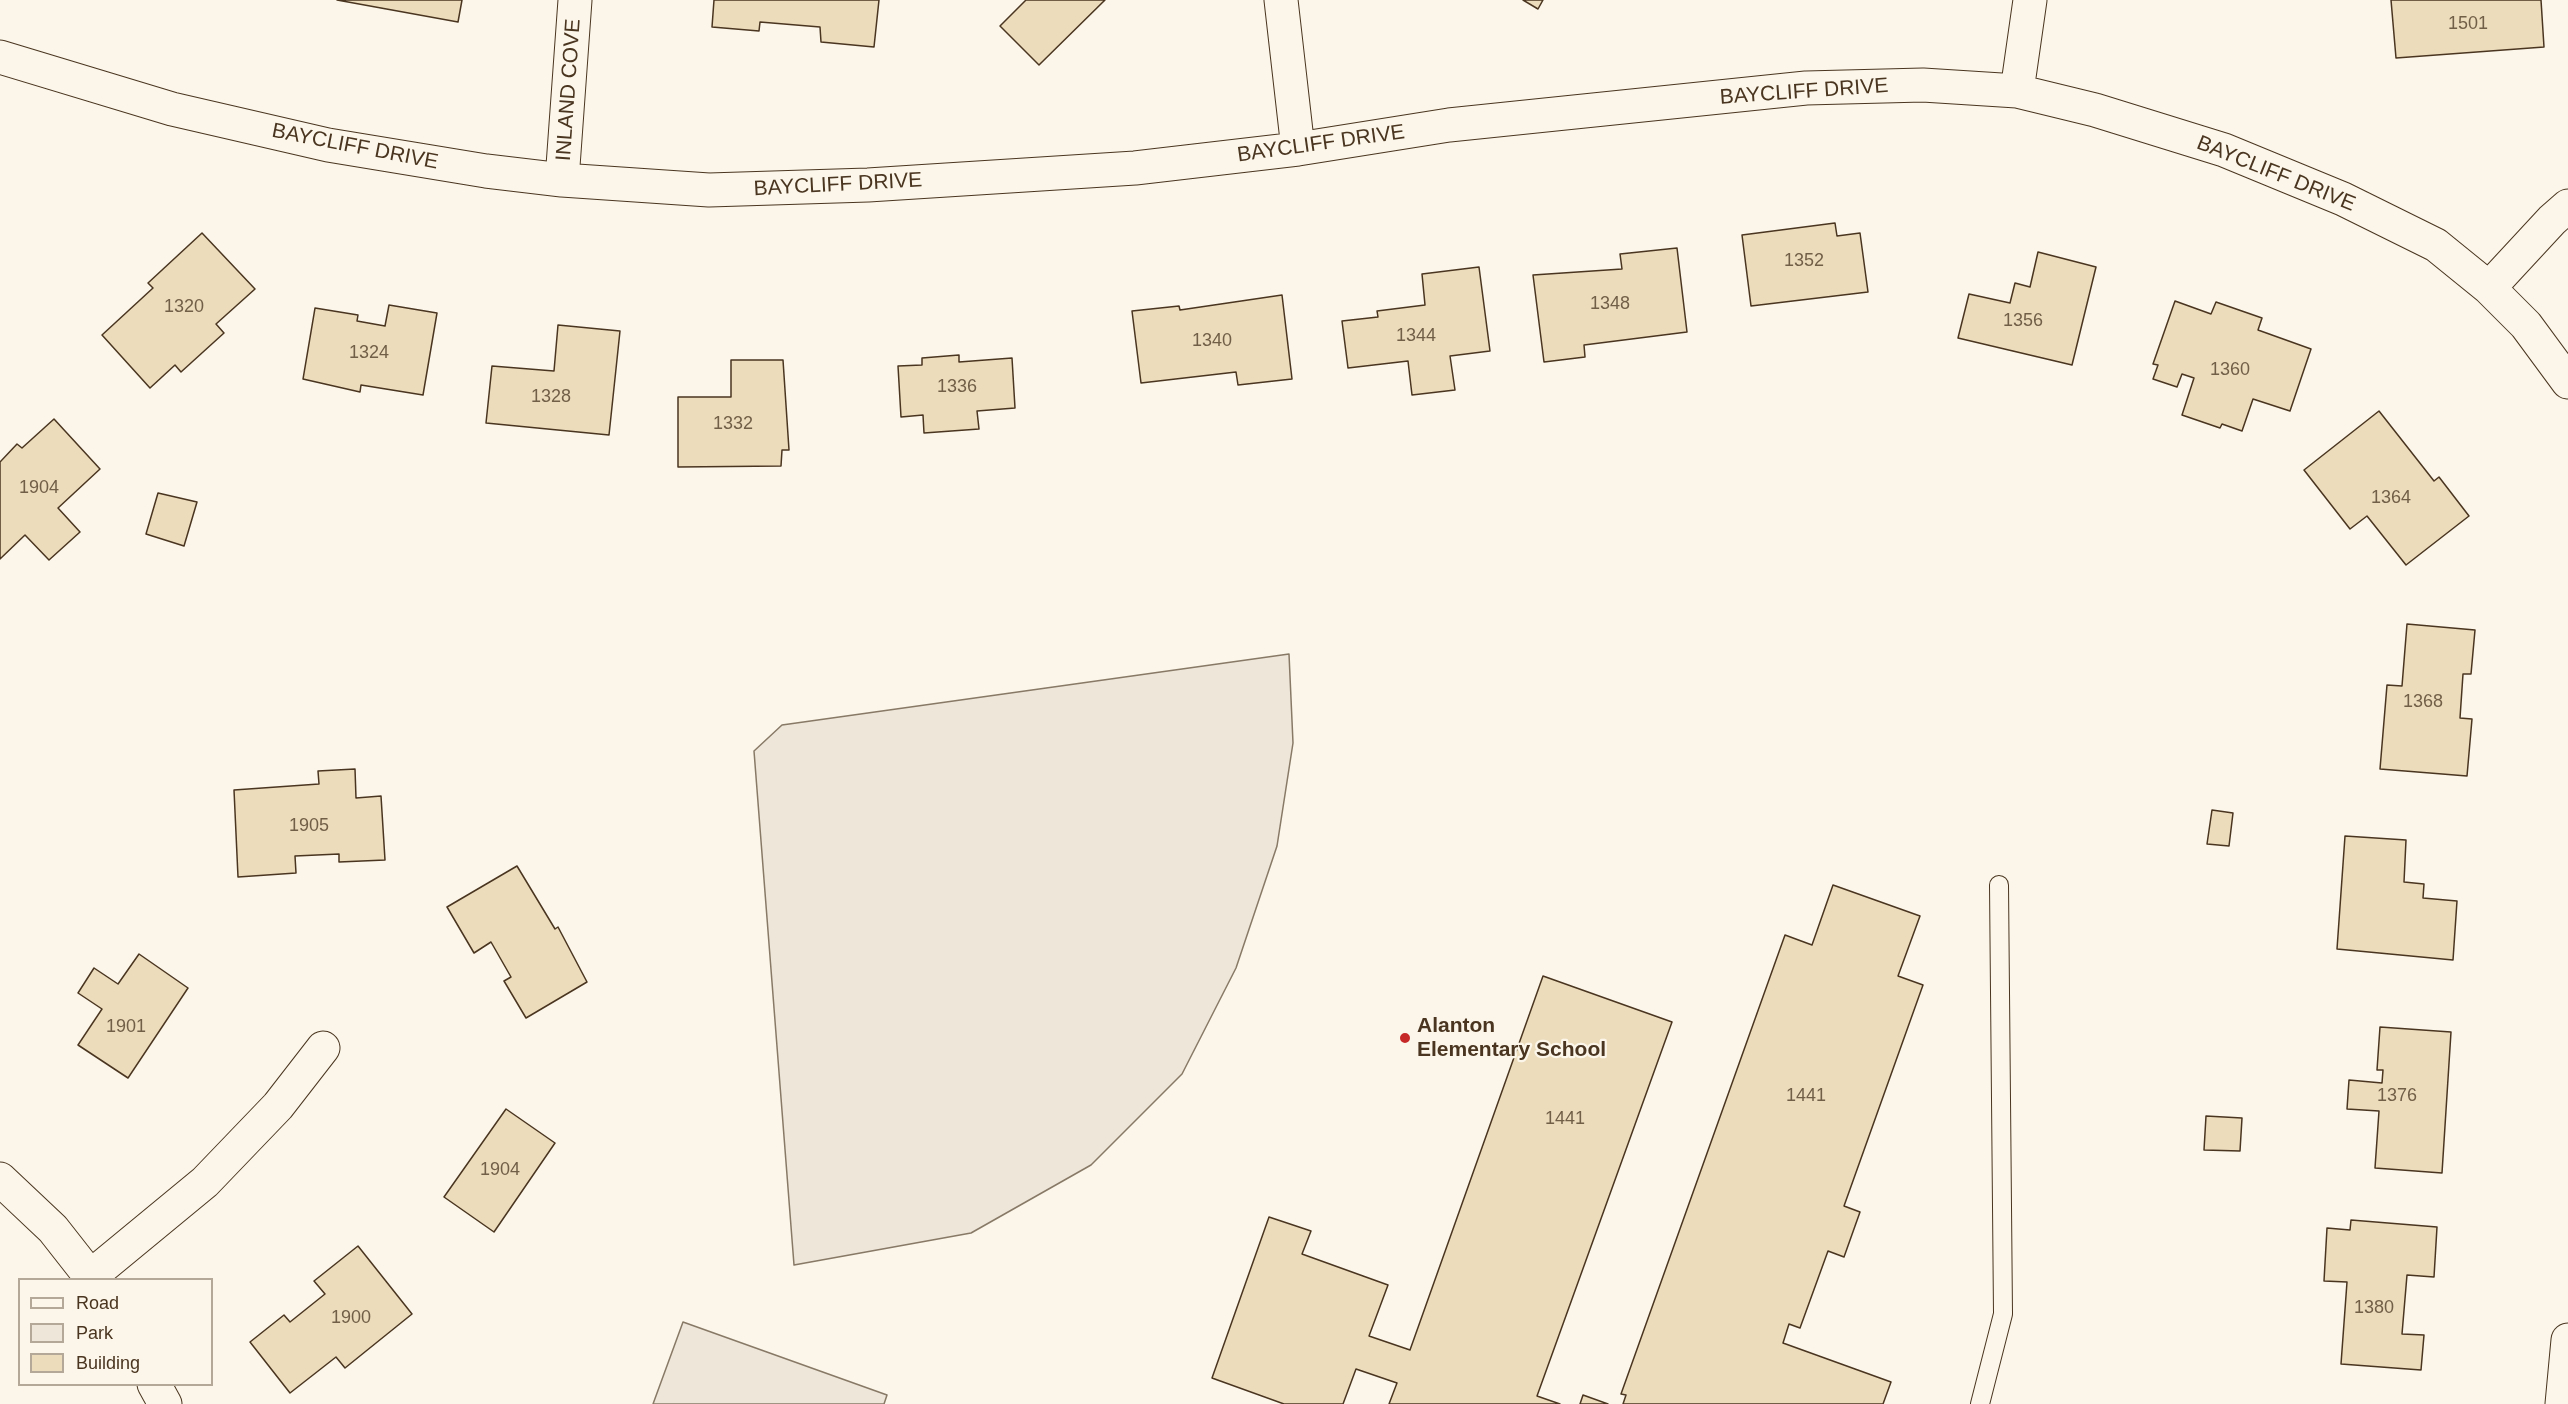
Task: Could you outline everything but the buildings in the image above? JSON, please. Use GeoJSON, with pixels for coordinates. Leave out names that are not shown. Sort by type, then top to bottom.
{"type":"FeatureCollection","features":[{"type":"Feature","properties":{"kind":"street","name":"INLAND COVE"},"geometry":{"type":"LineString","coordinates":[[562,180],[575,0]]}},
{"type":"Feature","properties":{"kind":"street"},"geometry":{"type":"LineString","coordinates":[[1281,0],[1298,149]]}},
{"type":"Feature","properties":{"kind":"street"},"geometry":{"type":"LineString","coordinates":[[2017,91],[2030,0]]}},
{"type":"Feature","properties":{"kind":"street","name":"BAYCLIFF DRIVE"},"geometry":{"type":"LineString","coordinates":[[2,64],[172,110],[328,145],[486,171],[562,180],[709,190],[868,184],[1135,168],[1298,149],[1449,125],[1806,88],[1923,85],[2017,91],[2095,110],[2224,150],[2343,199],[2436,245],[2489,288],[2526,325],[2568,382]]}},
{"type":"Feature","properties":{"kind":"street"},"geometry":{"type":"LineString","coordinates":[[2489,288],[2552,220],[2568,206]]}},
{"type":"Feature","properties":{"kind":"street"},"geometry":{"type":"LineString","coordinates":[[0,1179],[53,1228],[92,1278],[205,1182],[278,1106],[323,1048]]}},
{"type":"Feature","properties":{"kind":"street"},"geometry":{"type":"LineString","coordinates":[[2562,1404],[2568,1340]]}},
{"type":"Feature","properties":{"kind":"street"},"geometry":{"type":"LineString","coordinates":[[155,1386],[165,1404]]}},
{"type":"Feature","properties":{"kind":"lane"},"geometry":{"type":"LineString","coordinates":[[1980,1404],[2003,1314],[1999,885]]}},
{"type":"Feature","properties":{"kind":"green space"},"geometry":{"type":"Polygon","coordinates":[[[1289,654],[1293,743],[1277,846],[1236,968],[1182,1074],[1091,1165],[971,1233],[794,1265],[754,751],[782,725],[1289,654]]]}},
{"type":"Feature","properties":{"kind":"green space"},"geometry":{"type":"Polygon","coordinates":[[[683,1322],[887,1395],[884,1404],[653,1404],[683,1322]]]}},
{"type":"Feature","properties":{"kind":"place","name":"Alanton Elementary School"},"geometry":{"type":"Point","coordinates":[1405,1038]}}]}
